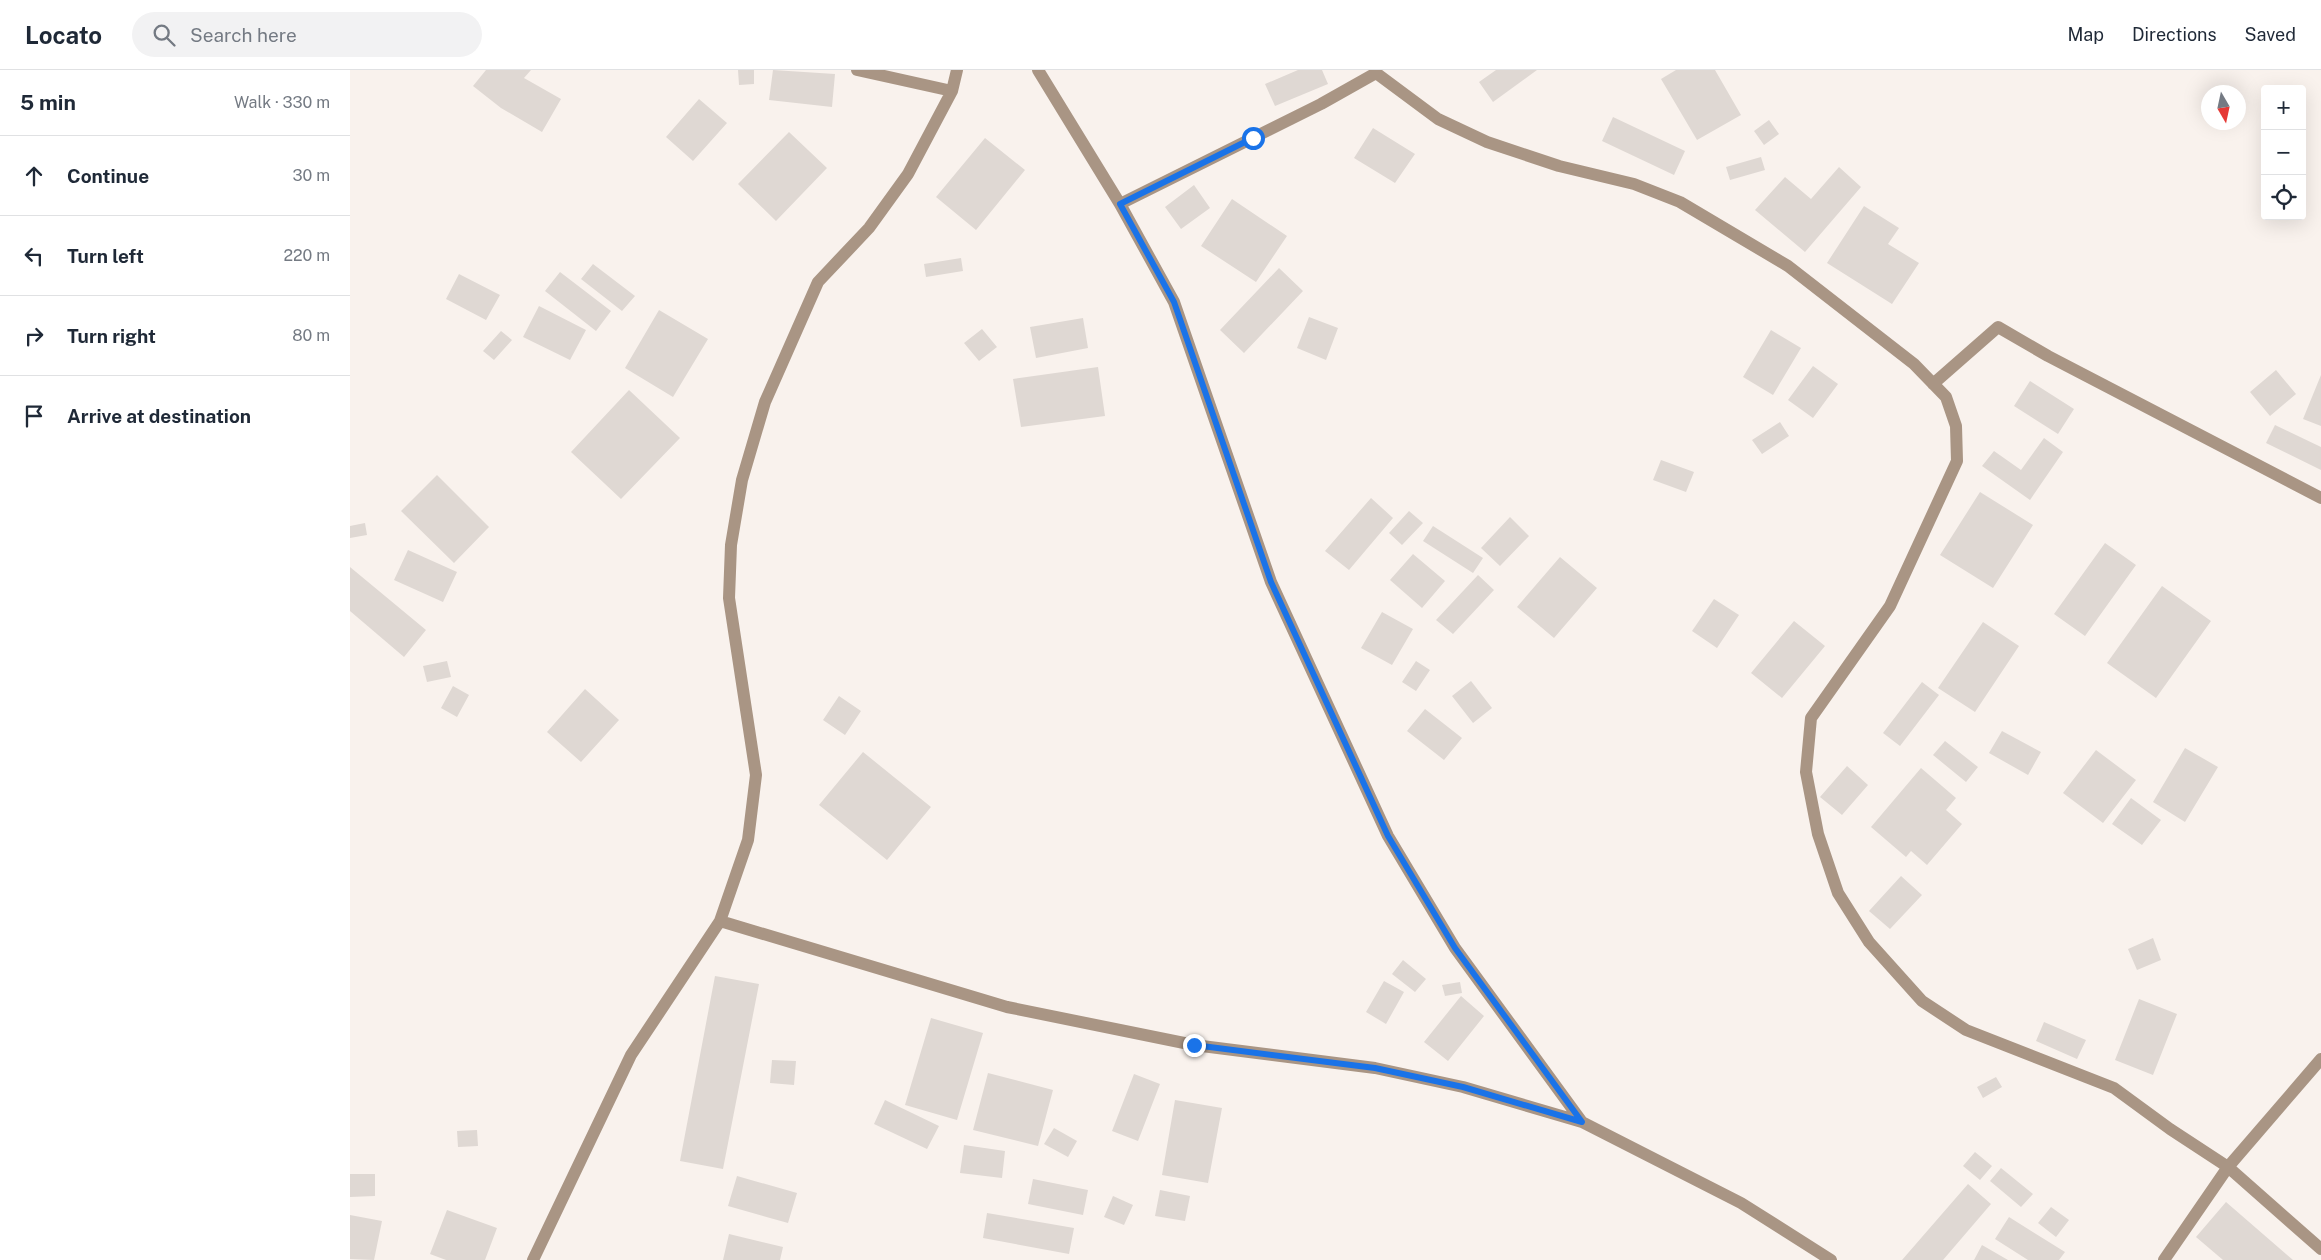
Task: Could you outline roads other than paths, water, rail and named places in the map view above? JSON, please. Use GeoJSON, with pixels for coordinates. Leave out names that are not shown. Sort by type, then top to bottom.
{"type":"FeatureCollection","features":[{"type":"Feature","properties":{"kind":"street"},"geometry":{"type":"LineString","coordinates":[[857,70],[952,90]]}},
{"type":"Feature","properties":{"kind":"street"},"geometry":{"type":"LineString","coordinates":[[533,1260],[631,1055],[720,921],[748,840],[756,776],[729,598],[731,545],[742,480],[765,402],[818,282],[869,228],[908,174],[952,90],[957,70]]}},
{"type":"Feature","properties":{"kind":"street"},"geometry":{"type":"LineString","coordinates":[[1038,70],[1120,204],[1174,302],[1271,582],[1388,836],[1455,948],[1582,1122]]}},
{"type":"Feature","properties":{"kind":"street"},"geometry":{"type":"LineString","coordinates":[[1120,204],[1321,104],[1378,71],[1438,119],[1487,142],[1560,166],[1634,184],[1680,202],[1788,266],[1914,364],[1946,397],[1956,426],[1957,461],[1890,606],[1811,718],[1806,772],[1818,834],[1838,893],[1869,942],[1922,1001],[1966,1030],[2114,1088],[2170,1129],[2228,1167],[2321,1249]]}},
{"type":"Feature","properties":{"kind":"street"},"geometry":{"type":"LineString","coordinates":[[1933,384],[1998,327],[2048,356],[2321,498]]}},
{"type":"Feature","properties":{"kind":"street"},"geometry":{"type":"LineString","coordinates":[[720,921],[1007,1007],[1194,1045],[1375,1068],[1463,1087],[1582,1122],[1741,1203],[1831,1260]]}},
{"type":"Feature","properties":{"kind":"street"},"geometry":{"type":"LineString","coordinates":[[2164,1260],[2228,1167],[2321,1059]]}}]}
